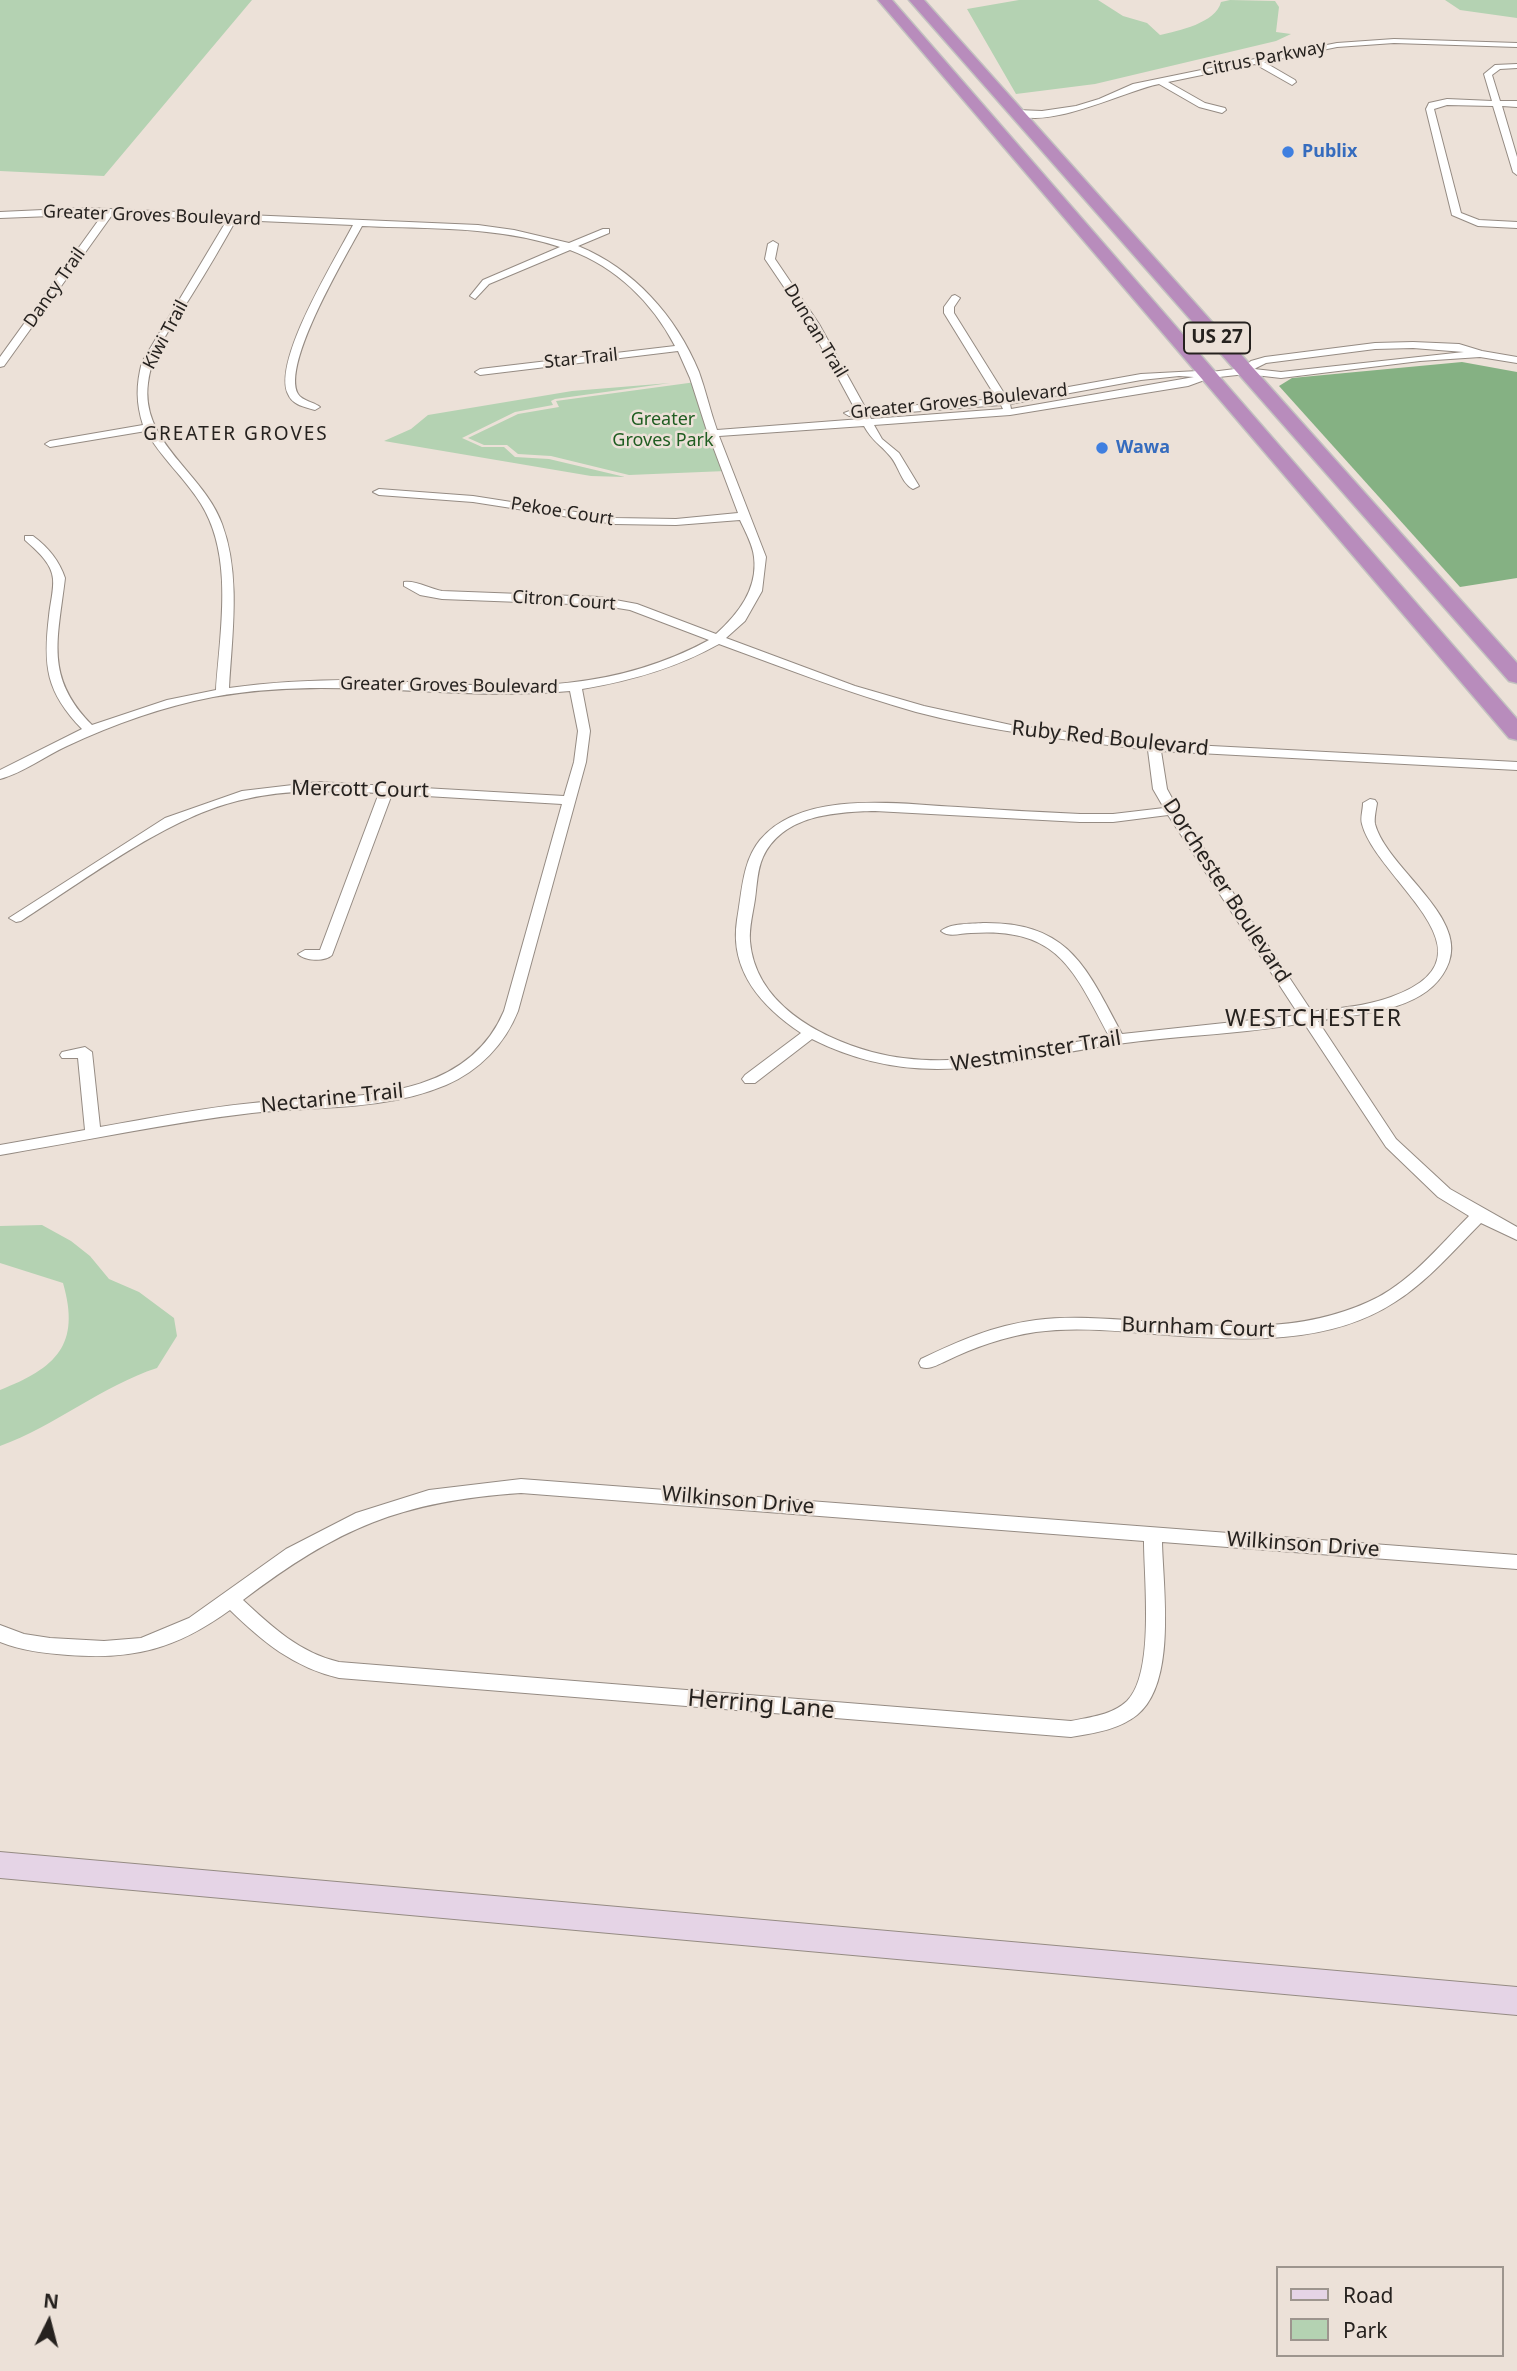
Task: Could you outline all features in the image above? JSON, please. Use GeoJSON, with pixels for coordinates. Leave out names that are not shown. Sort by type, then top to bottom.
{"type":"FeatureCollection","features":[{"type":"Feature","properties":{"kind":"highway","name":"US 27"},"geometry":{"type":"LineString","coordinates":[[885,0],[1517,733]]}},
{"type":"Feature","properties":{"kind":"highway","name":"US 27"},"geometry":{"type":"LineString","coordinates":[[922,2],[1017,113],[1517,676]]}},
{"type":"Feature","properties":{"kind":"highway"},"geometry":{"type":"LineString","coordinates":[[908,27],[925,34],[968,84],[995,107],[1017,113]]}},
{"type":"Feature","properties":{"kind":"highway"},"geometry":{"type":"LineString","coordinates":[[1387,583],[1412,594],[1517,714]]}},
{"type":"Feature","properties":{"kind":"main road"},"geometry":{"type":"LineString","coordinates":[[0,1865],[1517,2001]]}},
{"type":"Feature","properties":{"kind":"street","name":"Citrus Parkway"},"geometry":{"type":"LineString","coordinates":[[1017,113],[1042,114],[1102,101],[1136,86],[1323,47],[1364,42],[1517,45]]}},
{"type":"Feature","properties":{"kind":"street"},"geometry":{"type":"LineString","coordinates":[[1255,61],[1292,82]]}},
{"type":"Feature","properties":{"kind":"street"},"geometry":{"type":"LineString","coordinates":[[1517,66],[1489,72],[1517,172]]}},
{"type":"Feature","properties":{"kind":"street"},"geometry":{"type":"LineString","coordinates":[[1160,81],[1202,106],[1222,110]]}},
{"type":"Feature","properties":{"kind":"street"},"geometry":{"type":"LineString","coordinates":[[1017,113],[1136,86]]}},
{"type":"Feature","properties":{"kind":"street"},"geometry":{"type":"LineString","coordinates":[[1090,97],[1102,101]]}},
{"type":"Feature","properties":{"kind":"street"},"geometry":{"type":"LineString","coordinates":[[1517,104],[1441,102],[1432,104],[1430,109],[1457,215],[1478,223],[1517,225]]}},
{"type":"Feature","properties":{"kind":"street","name":"Greater Groves Boulevard"},"geometry":{"type":"LineString","coordinates":[[0,215],[109,212],[488,229],[538,237],[592,255],[621,272],[653,304],[690,364],[760,557],[760,586],[753,602],[716,639],[658,668],[617,680],[576,688],[509,691],[319,684],[222,692],[159,704],[89,729],[0,775]]}},
{"type":"Feature","properties":{"kind":"street","name":"Dancy Trail"},"geometry":{"type":"LineString","coordinates":[[0,364],[109,212]]}},
{"type":"Feature","properties":{"kind":"street","name":"Kiwi Trail"},"geometry":{"type":"LineString","coordinates":[[222,692],[226,593],[223,542],[208,505],[194,485],[167,457],[149,428],[143,407],[142,386],[152,354],[233,218]]}},
{"type":"Feature","properties":{"kind":"street"},"geometry":{"type":"LineString","coordinates":[[315,407],[301,402],[292,393],[289,385],[291,362],[312,313],[359,223]]}},
{"type":"Feature","properties":{"kind":"street"},"geometry":{"type":"LineString","coordinates":[[475,296],[486,282],[606,231]]}},
{"type":"Feature","properties":{"kind":"street","name":"Duncan Trail"},"geometry":{"type":"LineString","coordinates":[[773,244],[770,258],[814,324],[878,441],[895,455],[913,486]]}},
{"type":"Feature","properties":{"kind":"street"},"geometry":{"type":"LineString","coordinates":[[955,298],[948,310],[1010,412]]}},
{"type":"Feature","properties":{"kind":"street"},"geometry":{"type":"LineString","coordinates":[[1246,371],[1255,363],[1265,360],[1387,345],[1459,347],[1480,354],[1517,360]]}},
{"type":"Feature","properties":{"kind":"street","name":"Star Trail"},"geometry":{"type":"LineString","coordinates":[[480,372],[681,348]]}},
{"type":"Feature","properties":{"kind":"street"},"geometry":{"type":"LineString","coordinates":[[1246,371],[1281,375],[1420,358],[1480,354]]}},
{"type":"Feature","properties":{"kind":"street","name":"Greater Groves Boulevard"},"geometry":{"type":"LineString","coordinates":[[711,428],[1010,412],[1246,371]]}},
{"type":"Feature","properties":{"kind":"street","name":"Greater Groves Boulevard"},"geometry":{"type":"LineString","coordinates":[[865,418],[1004,401],[1179,373],[1208,376]]}},
{"type":"Feature","properties":{"kind":"street"},"geometry":{"type":"LineString","coordinates":[[50,444],[149,428]]}},
{"type":"Feature","properties":{"kind":"street","name":"Pekoe Court"},"geometry":{"type":"LineString","coordinates":[[379,492],[473,499],[614,521],[676,522],[745,516]]}},
{"type":"Feature","properties":{"kind":"street"},"geometry":{"type":"LineString","coordinates":[[29,538],[45,551],[56,568],[58,578],[53,661],[55,683],[73,712],[89,729]]}},
{"type":"Feature","properties":{"kind":"street","name":"Citron Court"},"geometry":{"type":"LineString","coordinates":[[408,584],[424,592],[442,595],[621,605],[645,611],[716,639]]}},
{"type":"Feature","properties":{"kind":"street","name":"Ruby Red Boulevard"},"geometry":{"type":"LineString","coordinates":[[716,639],[851,689],[921,709],[1011,729],[1154,747],[1517,766]]}},
{"type":"Feature","properties":{"kind":"street","name":"Nectarine Trail"},"geometry":{"type":"LineString","coordinates":[[0,1150],[250,1108],[364,1100],[404,1093],[441,1081],[476,1060],[490,1047],[508,1021],[570,800],[583,748],[584,731],[576,688]]}},
{"type":"Feature","properties":{"kind":"street","name":"Dorchester Boulevard"},"geometry":{"type":"LineString","coordinates":[[1154,747],[1160,789],[1172,811],[1383,1132],[1431,1183],[1479,1215],[1517,1234]]}},
{"type":"Feature","properties":{"kind":"street","name":"Mercott Court"},"geometry":{"type":"LineString","coordinates":[[16,918],[158,828],[212,804],[280,788],[318,786],[570,800]]}},
{"type":"Feature","properties":{"kind":"street"},"geometry":{"type":"LineString","coordinates":[[305,954],[325,956],[387,789]]}},
{"type":"Feature","properties":{"kind":"street","name":"Westminster Trail"},"geometry":{"type":"LineString","coordinates":[[1172,811],[1091,818],[847,808],[806,815],[783,827],[764,845],[755,859],[743,942],[748,967],[763,993],[787,1017],[812,1032],[855,1052],[887,1061],[951,1067],[977,1065],[1118,1039],[1245,1027],[1390,1003],[1408,997],[1433,978],[1447,955],[1442,931],[1372,835],[1366,815],[1370,803]]}},
{"type":"Feature","properties":{"kind":"street"},"geometry":{"type":"LineString","coordinates":[[948,931],[999,928],[1032,934],[1052,944],[1078,968],[1118,1039]]}},
{"type":"Feature","properties":{"kind":"street"},"geometry":{"type":"LineString","coordinates":[[750,1079],[812,1032]]}},
{"type":"Feature","properties":{"kind":"street"},"geometry":{"type":"LineString","coordinates":[[67,1055],[85,1052],[93,1135]]}},
{"type":"Feature","properties":{"kind":"street","name":"Burnham Court"},"geometry":{"type":"LineString","coordinates":[[928,1363],[951,1349],[988,1334],[1045,1323],[1089,1323],[1244,1334],[1289,1331],[1330,1322],[1365,1310],[1401,1290],[1479,1215]]}},
{"type":"Feature","properties":{"kind":"street","name":"Wilkinson Drive"},"geometry":{"type":"LineString","coordinates":[[0,1633],[18,1642],[33,1644],[107,1650],[140,1647],[184,1630],[294,1553],[360,1519],[433,1496],[498,1487],[544,1486],[1517,1562]]}},
{"type":"Feature","properties":{"kind":"street","name":"Herring Lane"},"geometry":{"type":"LineString","coordinates":[[230,1599],[286,1650],[311,1663],[339,1670],[1071,1729],[1098,1725],[1123,1714],[1141,1698],[1152,1678],[1155,1656],[1153,1534]]}},
{"type":"Feature","properties":{"kind":"green space"},"geometry":{"type":"Polygon","coordinates":[[[0,0],[252,0],[104,176],[0,171],[0,0]]]}},
{"type":"Feature","properties":{"kind":"green space"},"geometry":{"type":"Polygon","coordinates":[[[1019,0],[1098,0],[1123,16],[1147,23],[1160,35],[1204,21],[1218,9],[1221,2],[1275,1],[1279,7],[1276,32],[1291,34],[1276,41],[1095,84],[1016,94],[967,9],[1019,0]]]}},
{"type":"Feature","properties":{"kind":"green space"},"geometry":{"type":"Polygon","coordinates":[[[1445,0],[1517,0],[1517,18],[1460,10],[1445,0]]]}},
{"type":"Feature","properties":{"kind":"green space"},"geometry":{"type":"Polygon","coordinates":[[[1462,362],[1517,372],[1517,578],[1460,587],[1279,386],[1292,378],[1462,362]]]}},
{"type":"Feature","properties":{"kind":"green space","name":"Greater Groves Park"},"geometry":{"type":"Polygon","coordinates":[[[696,382],[726,471],[629,475],[551,456],[518,454],[507,445],[484,445],[468,438],[518,414],[559,407],[556,401],[696,382]]]}},
{"type":"Feature","properties":{"kind":"green space"},"geometry":{"type":"Polygon","coordinates":[[[670,383],[555,399],[551,401],[553,405],[515,412],[462,438],[482,447],[504,447],[515,457],[549,459],[625,477],[591,476],[384,441],[411,429],[428,415],[572,391],[670,383]]]}},
{"type":"Feature","properties":{"kind":"green space"},"geometry":{"type":"Polygon","coordinates":[[[42,1225],[71,1241],[90,1256],[109,1279],[139,1292],[174,1318],[177,1336],[157,1368],[117,1385],[40,1428],[0,1446],[0,1390],[20,1382],[49,1363],[66,1338],[69,1323],[63,1283],[0,1263],[0,1226],[42,1225]]]}},
{"type":"Feature","properties":{"kind":"place","name":"Publix"},"geometry":{"type":"Point","coordinates":[1288,152]}},
{"type":"Feature","properties":{"kind":"place","name":"Wawa"},"geometry":{"type":"Point","coordinates":[1102,448]}},
{"type":"Feature","properties":{"kind":"district","name":"GREATER GROVES"},"geometry":{"type":"Point","coordinates":[236,435]}},
{"type":"Feature","properties":{"kind":"district","name":"WESTCHESTER"},"geometry":{"type":"Point","coordinates":[1314,1019]}}]}
